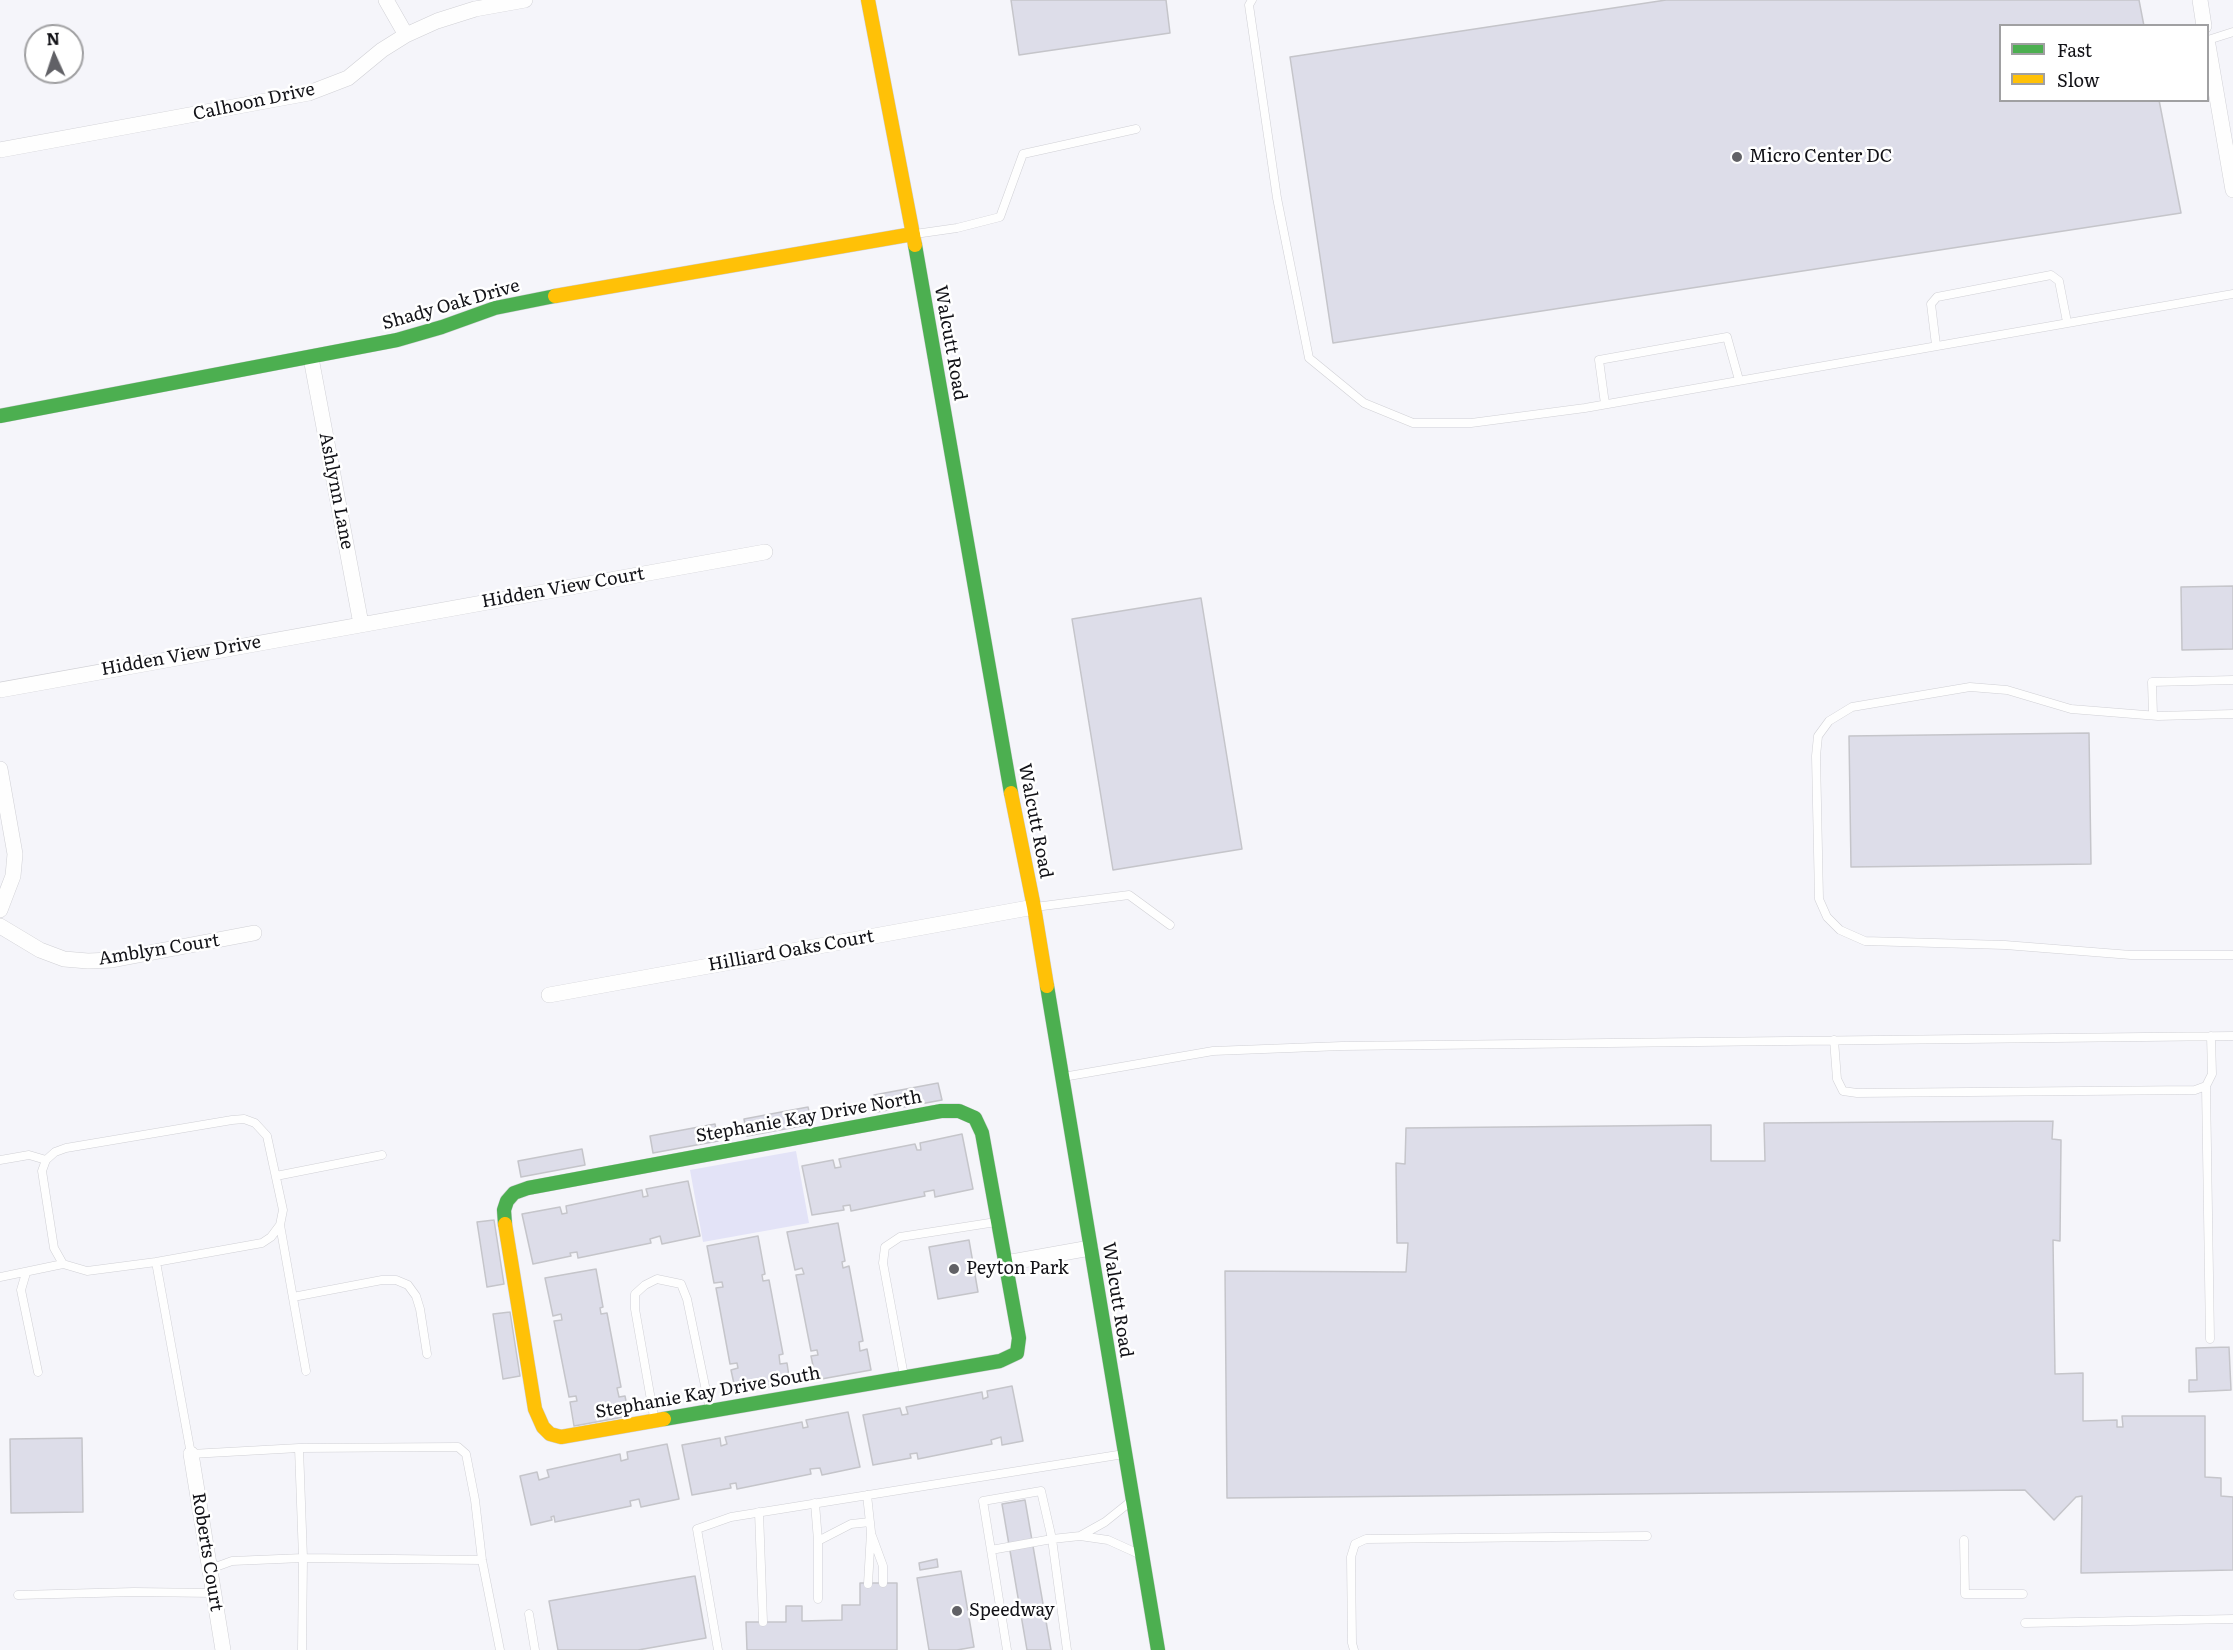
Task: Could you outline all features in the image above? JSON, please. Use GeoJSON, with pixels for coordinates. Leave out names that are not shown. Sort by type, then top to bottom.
{"type":"FeatureCollection","features":[{"type":"Feature","properties":{"kind":"street"},"geometry":{"type":"LineString","coordinates":[[386,0],[406,35]]}},
{"type":"Feature","properties":{"kind":"street","name":"Calhoon Drive"},"geometry":{"type":"LineString","coordinates":[[0,150],[309,93],[348,78],[382,50],[406,35],[437,21],[475,9],[525,0]]}},
{"type":"Feature","properties":{"kind":"street","name":"Walcutt Road"},"geometry":{"type":"LineString","coordinates":[[868,0],[913,234],[1009,784],[1034,907],[1158,1650]]}},
{"type":"Feature","properties":{"kind":"street"},"geometry":{"type":"LineString","coordinates":[[2200,0],[2204,24]]}},
{"type":"Feature","properties":{"kind":"street"},"geometry":{"type":"LineString","coordinates":[[2209,51],[2233,185]]}},
{"type":"Feature","properties":{"kind":"street","name":"Shady Oak Drive"},"geometry":{"type":"LineString","coordinates":[[0,416],[397,340],[495,308],[547,297],[913,234]]}},
{"type":"Feature","properties":{"kind":"street","name":"Ashlynn Lane"},"geometry":{"type":"LineString","coordinates":[[312,358],[362,624]]}},
{"type":"Feature","properties":{"kind":"street","name":"Hidden View Court"},"geometry":{"type":"LineString","coordinates":[[362,624],[765,552]]}},
{"type":"Feature","properties":{"kind":"street","name":"Hidden View Drive"},"geometry":{"type":"LineString","coordinates":[[0,690],[362,624]]}},
{"type":"Feature","properties":{"kind":"street"},"geometry":{"type":"LineString","coordinates":[[0,769],[15,854],[13,876],[0,910]]}},
{"type":"Feature","properties":{"kind":"street","name":"Hilliard Oaks Court"},"geometry":{"type":"LineString","coordinates":[[549,995],[1034,907]]}},
{"type":"Feature","properties":{"kind":"street","name":"Amblyn Court"},"geometry":{"type":"LineString","coordinates":[[0,926],[40,950],[63,959],[88,961],[112,960],[254,933]]}},
{"type":"Feature","properties":{"kind":"street","name":"Stephanie Kay Drive North"},"geometry":{"type":"LineString","coordinates":[[507,1201],[514,1193],[528,1188],[941,1111],[959,1111],[975,1118],[982,1133],[1006,1263]]}},
{"type":"Feature","properties":{"kind":"street","name":"Stephanie Kay Drive South"},"geometry":{"type":"LineString","coordinates":[[507,1201],[504,1210],[505,1230],[535,1409],[543,1427],[550,1434],[561,1437],[1000,1361],[1017,1353],[1019,1338],[1006,1263]]}},
{"type":"Feature","properties":{"kind":"street"},"geometry":{"type":"LineString","coordinates":[[1006,1263],[1090,1248]]}},
{"type":"Feature","properties":{"kind":"street","name":"Roberts Court"},"geometry":{"type":"LineString","coordinates":[[191,1454],[223,1650]]}},
{"type":"Feature","properties":{"kind":"lane"},"geometry":{"type":"LineString","coordinates":[[1252,0],[1249,5],[1277,198],[1309,358],[1364,403],[1413,423],[1471,423],[1605,404],[2233,294]]}},
{"type":"Feature","properties":{"kind":"lane"},"geometry":{"type":"LineString","coordinates":[[2209,39],[2233,32]]}},
{"type":"Feature","properties":{"kind":"lane"},"geometry":{"type":"LineString","coordinates":[[913,234],[957,228],[1000,217],[1023,154],[1136,129]]}},
{"type":"Feature","properties":{"kind":"lane"},"geometry":{"type":"LineString","coordinates":[[1936,345],[1931,304],[1937,297],[2051,275],[2059,282],[2067,322]]}},
{"type":"Feature","properties":{"kind":"lane"},"geometry":{"type":"LineString","coordinates":[[1605,404],[1599,360],[1727,337],[1739,380]]}},
{"type":"Feature","properties":{"kind":"lane"},"geometry":{"type":"LineString","coordinates":[[2153,715],[2152,682],[2233,680]]}},
{"type":"Feature","properties":{"kind":"lane"},"geometry":{"type":"LineString","coordinates":[[2233,714],[2153,715],[2071,709],[2007,690],[1970,687],[1852,706],[1829,721],[1818,736],[1816,756],[1819,899],[1827,917],[1840,930],[1865,941],[2005,945],[2131,955],[2233,955]]}},
{"type":"Feature","properties":{"kind":"lane"},"geometry":{"type":"LineString","coordinates":[[1034,907],[1130,895],[1170,924]]}},
{"type":"Feature","properties":{"kind":"lane"},"geometry":{"type":"LineString","coordinates":[[2210,1339],[2206,1086],[2212,1074],[2211,1036]]}},
{"type":"Feature","properties":{"kind":"lane"},"geometry":{"type":"LineString","coordinates":[[1062,1077],[1219,1051],[1342,1046],[2233,1036]]}},
{"type":"Feature","properties":{"kind":"lane"},"geometry":{"type":"LineString","coordinates":[[1834,1040],[1837,1079],[1843,1091],[1857,1093],[2195,1090],[2206,1086]]}},
{"type":"Feature","properties":{"kind":"lane"},"geometry":{"type":"LineString","coordinates":[[63,1264],[54,1248],[42,1171],[46,1160],[55,1152],[66,1148],[232,1119],[244,1119],[255,1123],[267,1136],[283,1210],[280,1225],[306,1371]]}},
{"type":"Feature","properties":{"kind":"lane"},"geometry":{"type":"LineString","coordinates":[[0,1160],[29,1155],[46,1160]]}},
{"type":"Feature","properties":{"kind":"lane"},"geometry":{"type":"LineString","coordinates":[[276,1176],[381,1155]]}},
{"type":"Feature","properties":{"kind":"lane"},"geometry":{"type":"LineString","coordinates":[[904,1377],[883,1263],[885,1246],[900,1237],[998,1222]]}},
{"type":"Feature","properties":{"kind":"lane"},"geometry":{"type":"LineString","coordinates":[[0,1277],[63,1264],[87,1271],[156,1262],[262,1243],[271,1237],[280,1225]]}},
{"type":"Feature","properties":{"kind":"lane"},"geometry":{"type":"LineString","coordinates":[[156,1262],[191,1454],[299,1448],[458,1447],[466,1454],[475,1500],[482,1560],[500,1650]]}},
{"type":"Feature","properties":{"kind":"lane"},"geometry":{"type":"LineString","coordinates":[[26,1273],[21,1290],[38,1372]]}},
{"type":"Feature","properties":{"kind":"lane"},"geometry":{"type":"LineString","coordinates":[[293,1297],[382,1280],[396,1280],[408,1285],[416,1296],[420,1309],[428,1354]]}},
{"type":"Feature","properties":{"kind":"lane"},"geometry":{"type":"LineString","coordinates":[[655,1422],[635,1310],[635,1294],[645,1285],[657,1280],[681,1284],[687,1299],[710,1411]]}},
{"type":"Feature","properties":{"kind":"lane"},"geometry":{"type":"LineString","coordinates":[[299,1448],[303,1558],[302,1650]]}},
{"type":"Feature","properties":{"kind":"lane"},"geometry":{"type":"LineString","coordinates":[[718,1650],[697,1529],[731,1517],[759,1512],[1124,1454]]}},
{"type":"Feature","properties":{"kind":"lane"},"geometry":{"type":"LineString","coordinates":[[1007,1650],[983,1501],[1041,1491],[1052,1539],[1067,1650]]}},
{"type":"Feature","properties":{"kind":"lane"},"geometry":{"type":"LineString","coordinates":[[867,1495],[871,1532],[868,1584]]}},
{"type":"Feature","properties":{"kind":"lane"},"geometry":{"type":"LineString","coordinates":[[1080,1536],[1105,1522],[1132,1501]]}},
{"type":"Feature","properties":{"kind":"lane"},"geometry":{"type":"LineString","coordinates":[[815,1503],[818,1541],[818,1599]]}},
{"type":"Feature","properties":{"kind":"lane"},"geometry":{"type":"LineString","coordinates":[[759,1512],[763,1622]]}},
{"type":"Feature","properties":{"kind":"lane"},"geometry":{"type":"LineString","coordinates":[[818,1541],[851,1524],[870,1522]]}},
{"type":"Feature","properties":{"kind":"lane"},"geometry":{"type":"LineString","coordinates":[[871,1532],[883,1566],[883,1583]]}},
{"type":"Feature","properties":{"kind":"lane"},"geometry":{"type":"LineString","coordinates":[[991,1550],[1080,1536],[1108,1540],[1142,1556]]}},
{"type":"Feature","properties":{"kind":"lane"},"geometry":{"type":"LineString","coordinates":[[1354,1650],[1351,1557],[1355,1544],[1366,1539],[1647,1536]]}},
{"type":"Feature","properties":{"kind":"lane"},"geometry":{"type":"LineString","coordinates":[[1964,1540],[1965,1594],[2023,1594]]}},
{"type":"Feature","properties":{"kind":"lane"},"geometry":{"type":"LineString","coordinates":[[210,1569],[232,1561],[303,1558],[482,1560]]}},
{"type":"Feature","properties":{"kind":"lane"},"geometry":{"type":"LineString","coordinates":[[18,1595],[134,1592],[214,1593]]}},
{"type":"Feature","properties":{"kind":"lane"},"geometry":{"type":"LineString","coordinates":[[529,1614],[534,1650]]}},
{"type":"Feature","properties":{"kind":"lane"},"geometry":{"type":"LineString","coordinates":[[2025,1623],[2233,1619]]}},
{"type":"Feature","properties":{"kind":"shaded area"},"geometry":{"type":"Polygon","coordinates":[[[796,1151],[809,1223],[703,1242],[690,1170],[796,1151]]]}},
{"type":"Feature","properties":{"kind":"building"},"geometry":{"type":"Polygon","coordinates":[[[1011,0],[1166,0],[1170,33],[1019,55],[1011,0]]]}},
{"type":"Feature","properties":{"kind":"building","name":"Micro Center DC"},"geometry":{"type":"Polygon","coordinates":[[[1666,0],[2139,0],[2144,24],[1999,24],[1999,102],[2159,102],[2181,213],[1333,343],[1290,57],[1666,0]]]}},
{"type":"Feature","properties":{"kind":"building"},"geometry":{"type":"Polygon","coordinates":[[[2233,586],[2233,649],[2182,650],[2181,587],[2233,586]]]}},
{"type":"Feature","properties":{"kind":"building"},"geometry":{"type":"Polygon","coordinates":[[[1201,598],[1242,849],[1113,870],[1072,619],[1201,598]]]}},
{"type":"Feature","properties":{"kind":"building"},"geometry":{"type":"Polygon","coordinates":[[[2089,733],[2091,864],[1851,867],[1849,736],[2089,733]]]}},
{"type":"Feature","properties":{"kind":"building"},"geometry":{"type":"Polygon","coordinates":[[[938,1083],[942,1100],[877,1112],[874,1095],[938,1083]]]}},
{"type":"Feature","properties":{"kind":"building"},"geometry":{"type":"Polygon","coordinates":[[[808,1107],[812,1124],[747,1136],[744,1119],[808,1107]]]}},
{"type":"Feature","properties":{"kind":"building"},"geometry":{"type":"Polygon","coordinates":[[[2053,1121],[2052,1139],[2061,1140],[2060,1241],[2053,1240],[2055,1374],[2083,1373],[2083,1421],[2117,1420],[2117,1427],[2123,1427],[2122,1416],[2205,1416],[2205,1477],[2221,1478],[2221,1496],[2233,1497],[2233,1570],[2081,1573],[2082,1496],[2076,1497],[2054,1520],[2025,1490],[1227,1498],[1225,1271],[1406,1272],[1408,1243],[1397,1243],[1396,1163],[1405,1164],[1406,1128],[1711,1125],[1711,1161],[1765,1161],[1764,1123],[2053,1121]]]}},
{"type":"Feature","properties":{"kind":"building"},"geometry":{"type":"Polygon","coordinates":[[[715,1124],[718,1141],[653,1153],[650,1136],[715,1124]]]}},
{"type":"Feature","properties":{"kind":"building"},"geometry":{"type":"Polygon","coordinates":[[[962,1134],[973,1189],[935,1197],[934,1190],[924,1192],[925,1196],[851,1211],[850,1205],[843,1206],[844,1210],[812,1215],[802,1166],[833,1160],[835,1168],[841,1167],[839,1159],[915,1144],[917,1150],[921,1150],[920,1143],[962,1134]]]}},
{"type":"Feature","properties":{"kind":"building"},"geometry":{"type":"Polygon","coordinates":[[[582,1149],[585,1165],[521,1177],[518,1161],[582,1149]]]}},
{"type":"Feature","properties":{"kind":"building"},"geometry":{"type":"Polygon","coordinates":[[[688,1181],[700,1236],[662,1244],[660,1236],[650,1239],[651,1243],[578,1258],[577,1252],[570,1253],[571,1256],[533,1264],[522,1214],[560,1207],[562,1214],[567,1213],[566,1206],[642,1190],[643,1197],[648,1196],[646,1189],[688,1181]]]}},
{"type":"Feature","properties":{"kind":"building"},"geometry":{"type":"Polygon","coordinates":[[[494,1220],[504,1284],[487,1287],[477,1222],[494,1220]]]}},
{"type":"Feature","properties":{"kind":"building"},"geometry":{"type":"Polygon","coordinates":[[[838,1223],[845,1261],[842,1262],[843,1268],[849,1266],[863,1341],[859,1342],[860,1351],[867,1349],[871,1370],[816,1380],[811,1356],[818,1355],[817,1350],[811,1351],[796,1275],[804,1274],[802,1268],[795,1270],[787,1232],[838,1223]]]}},
{"type":"Feature","properties":{"kind":"building"},"geometry":{"type":"Polygon","coordinates":[[[758,1236],[765,1274],[762,1275],[763,1281],[769,1280],[783,1354],[779,1355],[780,1364],[787,1363],[790,1383],[736,1393],[731,1370],[738,1368],[737,1363],[730,1364],[716,1288],[723,1287],[722,1282],[714,1283],[707,1246],[758,1236]]]}},
{"type":"Feature","properties":{"kind":"building","name":"Peyton Park"},"geometry":{"type":"Polygon","coordinates":[[[969,1240],[978,1292],[938,1299],[929,1247],[969,1240]]]}},
{"type":"Feature","properties":{"kind":"building"},"geometry":{"type":"Polygon","coordinates":[[[596,1269],[603,1307],[600,1308],[601,1314],[607,1313],[621,1387],[617,1388],[619,1397],[625,1396],[629,1416],[574,1426],[570,1402],[577,1401],[576,1396],[569,1397],[554,1321],[562,1320],[561,1314],[553,1316],[545,1278],[596,1269]]]}},
{"type":"Feature","properties":{"kind":"building"},"geometry":{"type":"Polygon","coordinates":[[[510,1312],[520,1376],[503,1379],[493,1314],[510,1312]]]}},
{"type":"Feature","properties":{"kind":"building"},"geometry":{"type":"Polygon","coordinates":[[[2229,1347],[2231,1390],[2189,1392],[2189,1380],[2197,1380],[2196,1348],[2229,1347]]]}},
{"type":"Feature","properties":{"kind":"building"},"geometry":{"type":"Polygon","coordinates":[[[1012,1386],[1023,1441],[1002,1445],[1001,1437],[991,1440],[992,1444],[918,1459],[917,1453],[910,1454],[911,1458],[873,1465],[863,1415],[900,1408],[902,1415],[908,1414],[906,1407],[982,1392],[983,1399],[988,1397],[987,1391],[1012,1386]]]}},
{"type":"Feature","properties":{"kind":"building"},"geometry":{"type":"Polygon","coordinates":[[[848,1412],[860,1467],[822,1475],[820,1468],[810,1469],[811,1474],[737,1489],[736,1483],[730,1484],[731,1488],[692,1495],[682,1445],[720,1438],[721,1446],[727,1444],[725,1437],[802,1422],[803,1428],[808,1427],[806,1420],[848,1412]]]}},
{"type":"Feature","properties":{"kind":"building"},"geometry":{"type":"Polygon","coordinates":[[[82,1438],[83,1512],[11,1513],[10,1439],[82,1438]]]}},
{"type":"Feature","properties":{"kind":"building"},"geometry":{"type":"Polygon","coordinates":[[[667,1444],[679,1499],[641,1507],[639,1499],[630,1501],[631,1506],[555,1522],[554,1516],[551,1517],[552,1520],[531,1525],[520,1476],[537,1472],[539,1480],[549,1477],[547,1470],[620,1454],[621,1461],[628,1459],[627,1452],[667,1444]]]}},
{"type":"Feature","properties":{"kind":"building"},"geometry":{"type":"Polygon","coordinates":[[[1025,1500],[1051,1650],[1027,1650],[1002,1504],[1025,1500]]]}},
{"type":"Feature","properties":{"kind":"building"},"geometry":{"type":"Polygon","coordinates":[[[937,1559],[938,1567],[920,1570],[919,1563],[937,1559]]]}},
{"type":"Feature","properties":{"kind":"building"},"geometry":{"type":"Polygon","coordinates":[[[961,1571],[974,1647],[957,1650],[929,1650],[917,1578],[961,1571]]]}},
{"type":"Feature","properties":{"kind":"building"},"geometry":{"type":"Polygon","coordinates":[[[695,1576],[706,1638],[638,1650],[558,1650],[549,1601],[695,1576]]]}},
{"type":"Feature","properties":{"kind":"building"},"geometry":{"type":"Polygon","coordinates":[[[860,1583],[897,1583],[897,1650],[747,1650],[746,1622],[786,1622],[786,1606],[802,1606],[802,1621],[842,1620],[842,1605],[860,1605],[860,1583]]]}},
{"type":"Feature","properties":{"kind":"traffic: fast"},"geometry":{"type":"LineString","coordinates":[[915,245],[1011,793]]}},
{"type":"Feature","properties":{"kind":"traffic: fast"},"geometry":{"type":"LineString","coordinates":[[0,416],[397,340],[495,308],[555,296]]}},
{"type":"Feature","properties":{"kind":"traffic: fast"},"geometry":{"type":"LineString","coordinates":[[1047,986],[1158,1650]]}},
{"type":"Feature","properties":{"kind":"traffic: fast"},"geometry":{"type":"LineString","coordinates":[[664,1419],[1000,1361],[1017,1353],[1019,1338],[982,1133],[975,1118],[959,1111],[941,1111]]}},
{"type":"Feature","properties":{"kind":"traffic: fast"},"geometry":{"type":"LineString","coordinates":[[505,1224],[504,1210],[507,1201],[514,1193],[528,1188],[941,1111]]}},
{"type":"Feature","properties":{"kind":"traffic: slow"},"geometry":{"type":"LineString","coordinates":[[868,0],[915,245]]}},
{"type":"Feature","properties":{"kind":"traffic: slow"},"geometry":{"type":"LineString","coordinates":[[555,296],[913,234]]}},
{"type":"Feature","properties":{"kind":"traffic: slow"},"geometry":{"type":"LineString","coordinates":[[1011,793],[1047,986]]}},
{"type":"Feature","properties":{"kind":"traffic: slow"},"geometry":{"type":"LineString","coordinates":[[505,1224],[535,1409],[543,1427],[550,1434],[561,1437],[664,1419]]}},
{"type":"Feature","properties":{"kind":"place","name":"Micro Center DC"},"geometry":{"type":"Point","coordinates":[1737,157]}},
{"type":"Feature","properties":{"kind":"place","name":"Peyton Park"},"geometry":{"type":"Point","coordinates":[954,1269]}},
{"type":"Feature","properties":{"kind":"place","name":"Speedway"},"geometry":{"type":"Point","coordinates":[957,1611]}}]}
